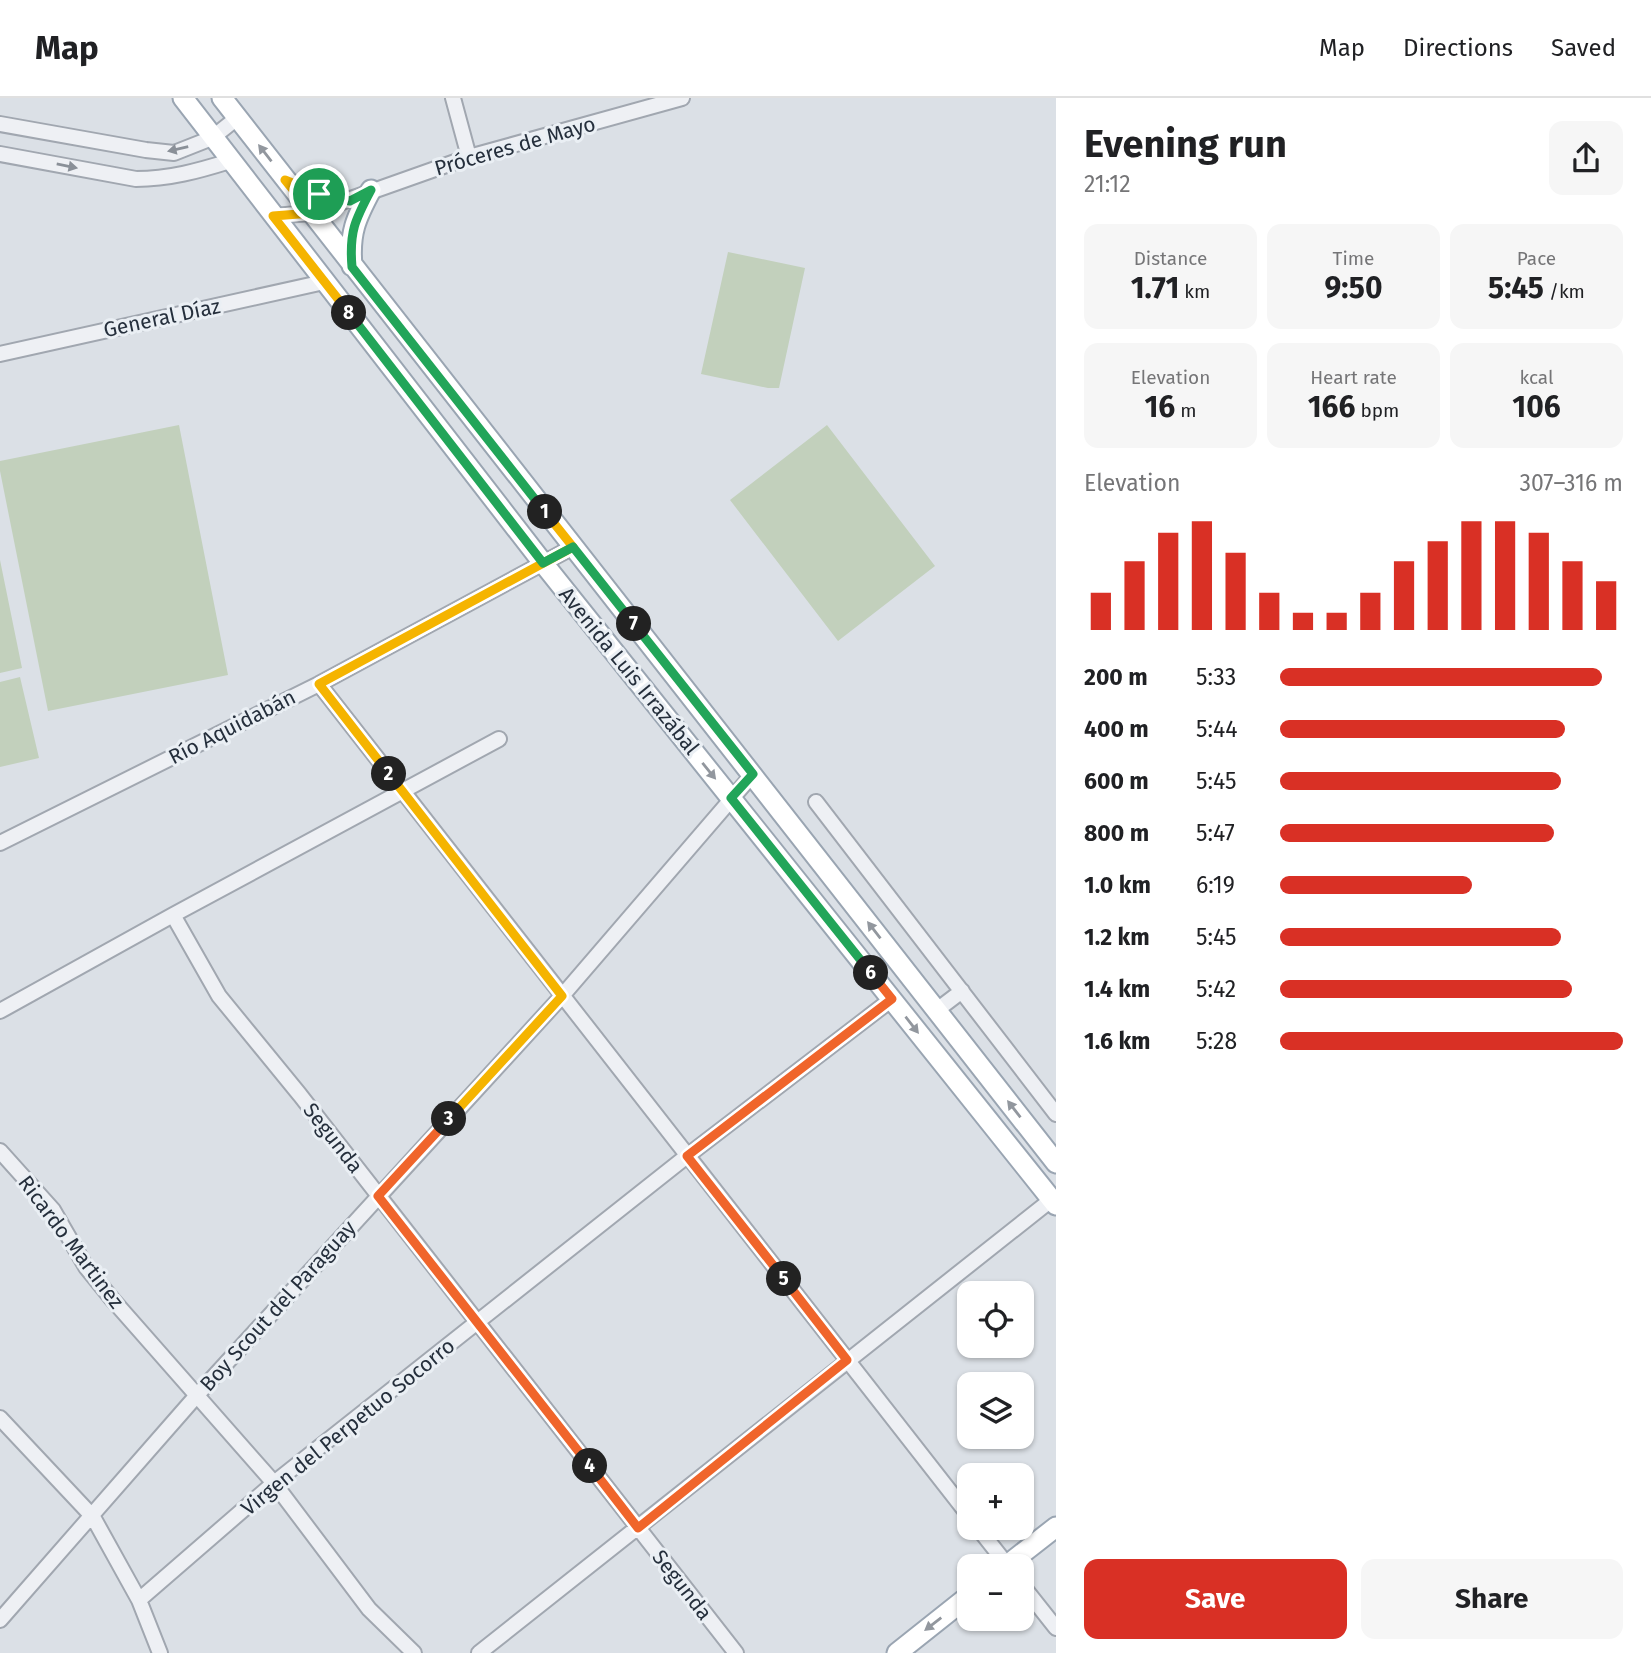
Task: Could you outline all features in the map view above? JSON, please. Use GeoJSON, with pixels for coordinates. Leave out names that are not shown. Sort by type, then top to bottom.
{"type":"FeatureCollection","features":[{"type":"Feature","properties":{"kind":"main road","name":"Avenida Luis Irrazábal"},"geometry":{"type":"LineString","coordinates":[[183,98],[543,563],[1054,1203]]}},
{"type":"Feature","properties":{"kind":"main road","name":"Avenida Luis Irrazábal"},"geometry":{"type":"LineString","coordinates":[[222,98],[1056,1163]]}},
{"type":"Feature","properties":{"kind":"main road"},"geometry":{"type":"LineString","coordinates":[[352,267],[350,244],[355,219],[371,190]]}},
{"type":"Feature","properties":{"kind":"main road"},"geometry":{"type":"LineString","coordinates":[[1022,1554],[1056,1527]]}},
{"type":"Feature","properties":{"kind":"main road"},"geometry":{"type":"LineString","coordinates":[[897,1653],[957,1605]]}},
{"type":"Feature","properties":{"kind":"street"},"geometry":{"type":"LineString","coordinates":[[453,98],[469,157]]}},
{"type":"Feature","properties":{"kind":"street","name":"Próceres de Mayo"},"geometry":{"type":"LineString","coordinates":[[273,216],[312,213],[469,157],[682,98]]}},
{"type":"Feature","properties":{"kind":"street"},"geometry":{"type":"LineString","coordinates":[[0,124],[174,153],[212,138],[237,118]]}},
{"type":"Feature","properties":{"kind":"street"},"geometry":{"type":"LineString","coordinates":[[0,154],[136,179],[191,174],[230,161]]}},
{"type":"Feature","properties":{"kind":"street"},"geometry":{"type":"LineString","coordinates":[[285,180],[319,194],[350,201]]}},
{"type":"Feature","properties":{"kind":"street","name":"General Díaz"},"geometry":{"type":"LineString","coordinates":[[0,354],[324,282]]}},
{"type":"Feature","properties":{"kind":"street","name":"Río Aquidabán"},"geometry":{"type":"LineString","coordinates":[[0,843],[319,684],[573,547]]}},
{"type":"Feature","properties":{"kind":"street"},"geometry":{"type":"LineString","coordinates":[[319,684],[957,1500]]}},
{"type":"Feature","properties":{"kind":"street"},"geometry":{"type":"LineString","coordinates":[[0,1011],[499,739]]}},
{"type":"Feature","properties":{"kind":"street","name":"Boy Scout del Paraguay"},"geometry":{"type":"LineString","coordinates":[[0,1619],[93,1517],[198,1394],[562,996],[753,774]]}},
{"type":"Feature","properties":{"kind":"street"},"geometry":{"type":"LineString","coordinates":[[816,802],[1056,1114]]}},
{"type":"Feature","properties":{"kind":"street","name":"Segunda"},"geometry":{"type":"LineString","coordinates":[[173,915],[219,996],[736,1653]]}},
{"type":"Feature","properties":{"kind":"street"},"geometry":{"type":"LineString","coordinates":[[937,1010],[962,991]]}},
{"type":"Feature","properties":{"kind":"street","name":"Virgen del Perpetuo Socorro"},"geometry":{"type":"LineString","coordinates":[[139,1600],[274,1483],[687,1156],[892,999]]}},
{"type":"Feature","properties":{"kind":"street","name":"Ricardo Martinez"},"geometry":{"type":"LineString","coordinates":[[0,1151],[53,1210],[86,1267],[111,1299],[198,1394],[274,1483],[369,1609],[414,1653]]}},
{"type":"Feature","properties":{"kind":"street"},"geometry":{"type":"LineString","coordinates":[[479,1653],[847,1360],[1054,1203]]}},
{"type":"Feature","properties":{"kind":"street"},"geometry":{"type":"LineString","coordinates":[[0,1418],[93,1517],[139,1600],[160,1653]]}},
{"type":"Feature","properties":{"kind":"street"},"geometry":{"type":"LineString","coordinates":[[987,1540],[998,1554]]}},
{"type":"Feature","properties":{"kind":"street"},"geometry":{"type":"LineString","coordinates":[[1034,1600],[1056,1628]]}},
{"type":"Feature","properties":{"kind":"green space"},"geometry":{"type":"Polygon","coordinates":[[[728,252],[805,268],[779,388],[701,374],[728,252]]]}},
{"type":"Feature","properties":{"kind":"green space"},"geometry":{"type":"Polygon","coordinates":[[[179,425],[228,675],[48,711],[0,461],[179,425]]]}},
{"type":"Feature","properties":{"kind":"green space"},"geometry":{"type":"Polygon","coordinates":[[[827,425],[935,566],[838,641],[730,500],[827,425]]]}},
{"type":"Feature","properties":{"kind":"green space"},"geometry":{"type":"Polygon","coordinates":[[[0,560],[22,668],[0,673],[0,560]]]}},
{"type":"Feature","properties":{"kind":"green space"},"geometry":{"type":"Polygon","coordinates":[[[20,677],[39,758],[0,767],[0,682],[20,677]]]}},
{"type":"Feature","properties":{"kind":"route"},"geometry":{"type":"LineString","coordinates":[[319,194],[285,180],[312,213],[273,216],[543,563],[573,547],[753,774],[731,798],[892,999],[687,1156],[847,1360],[638,1528],[378,1196],[562,996],[319,684],[573,547],[352,267],[350,244],[355,219],[371,190],[350,201],[319,194]]}}]}
